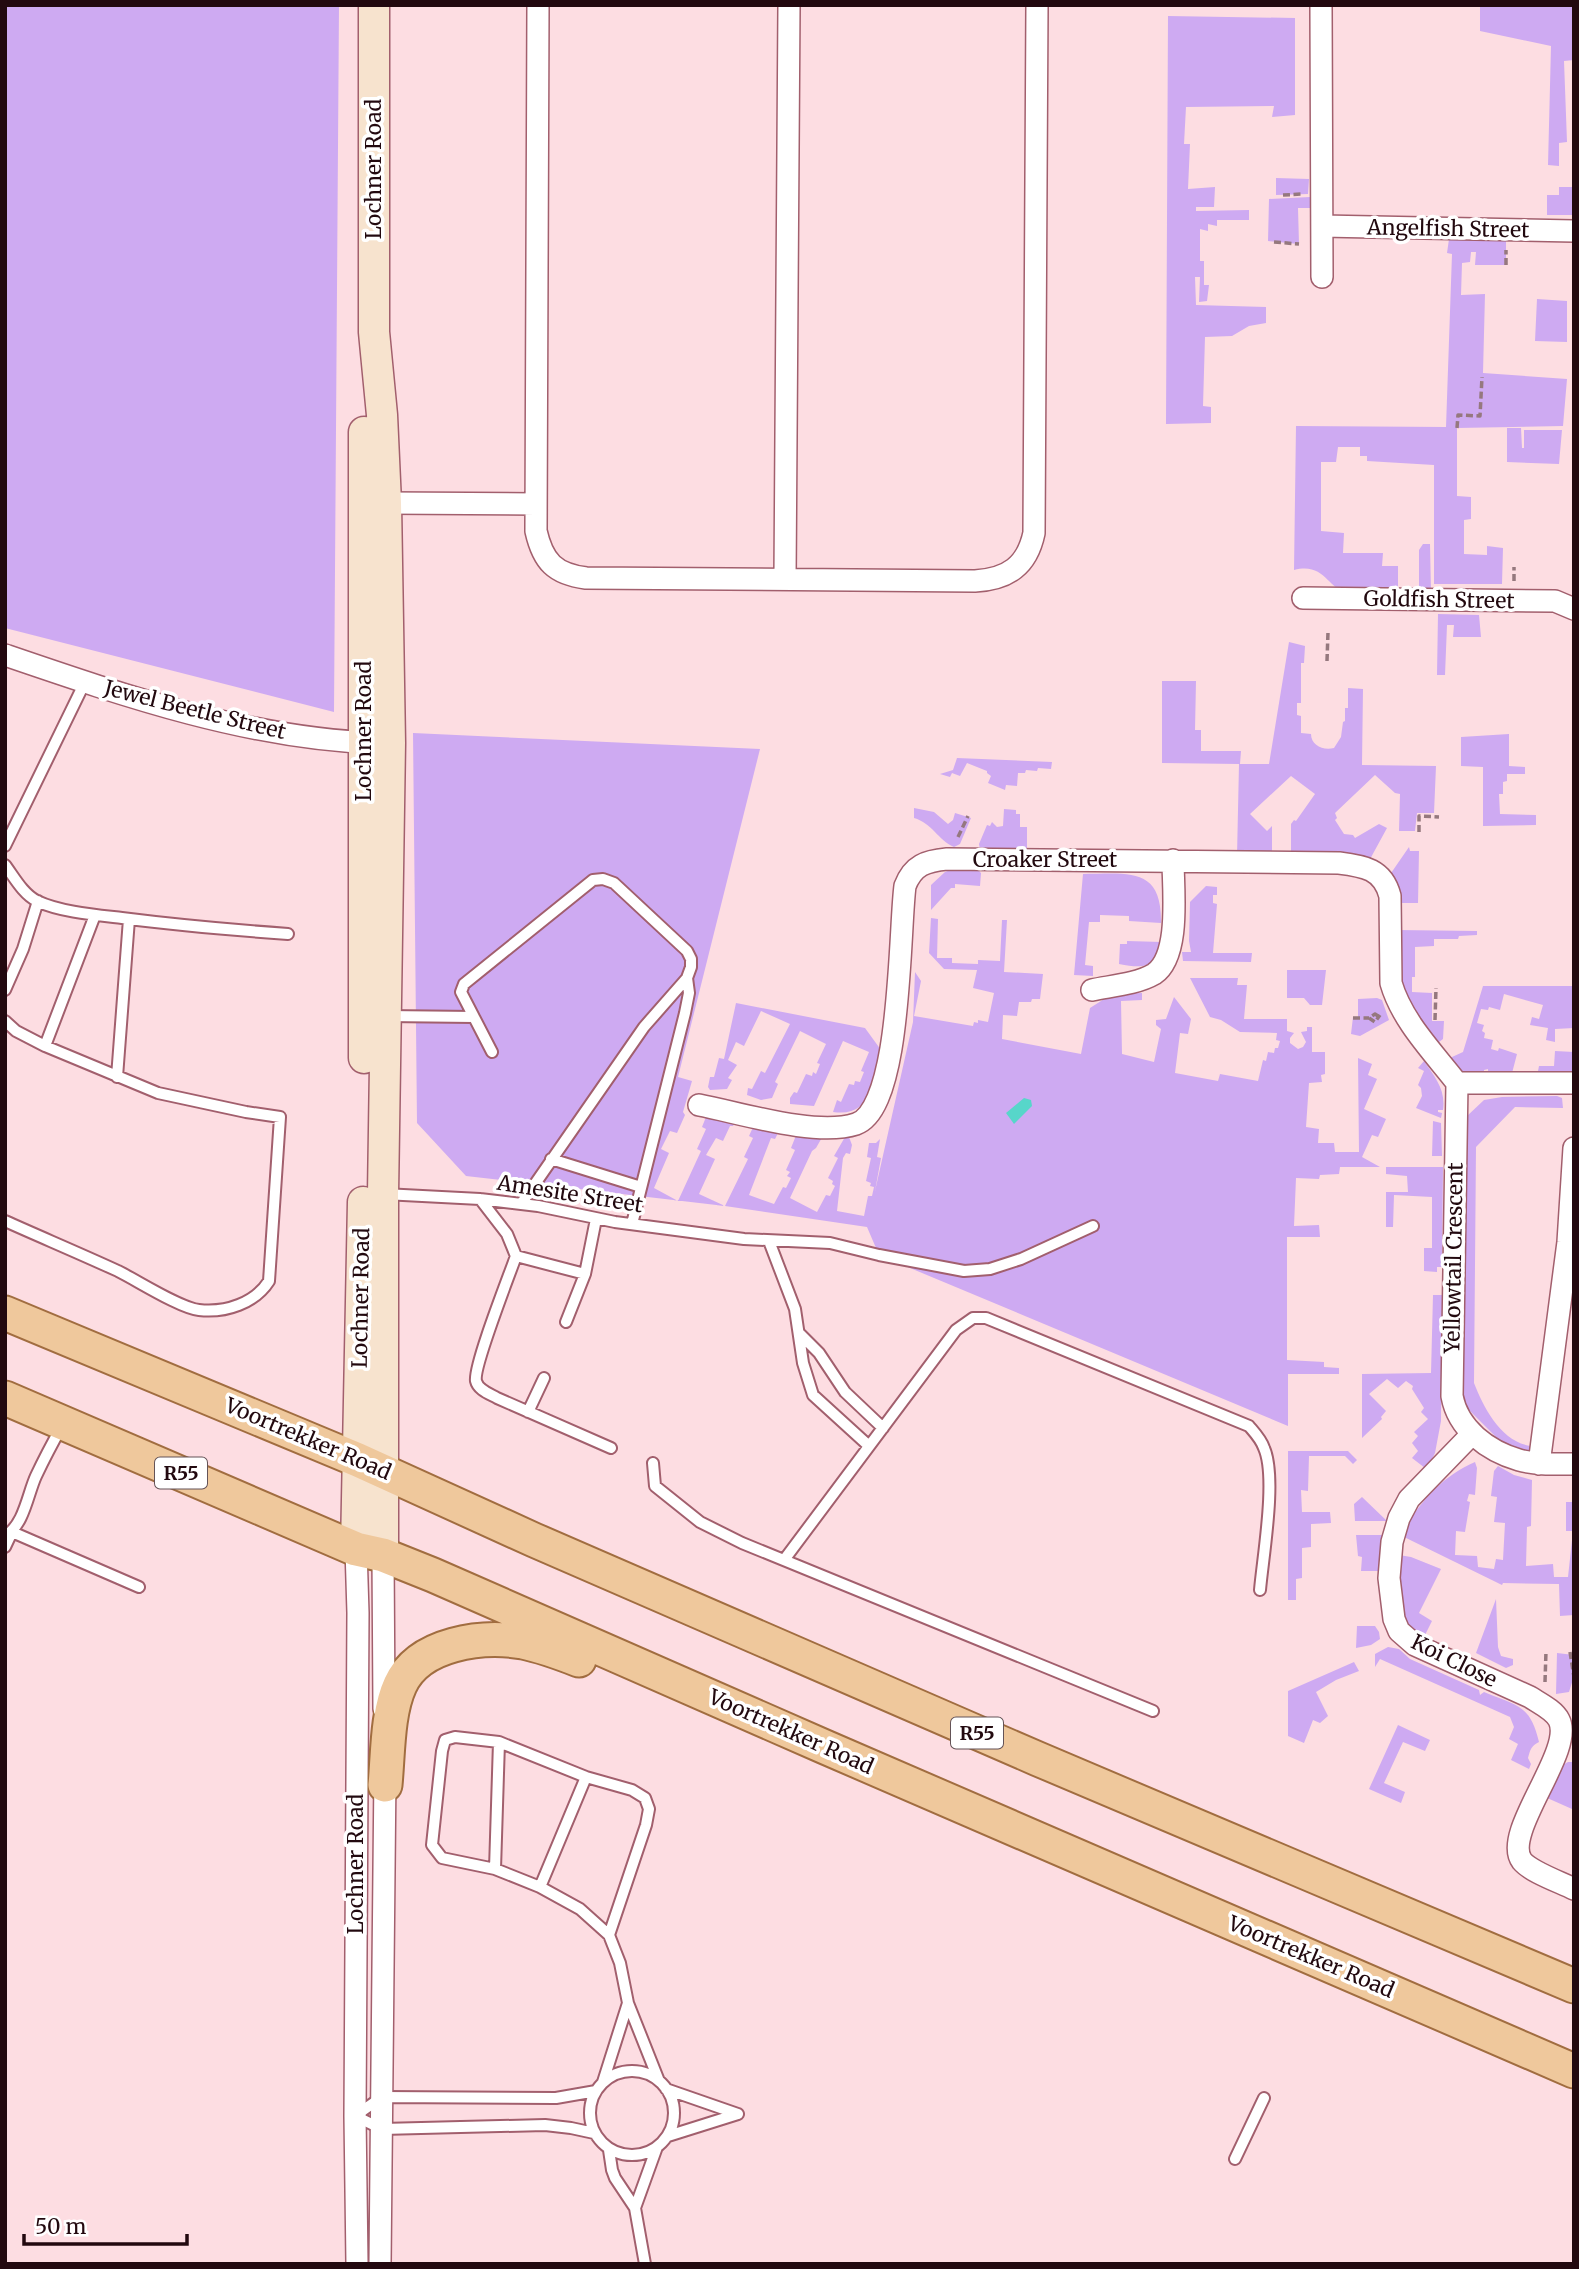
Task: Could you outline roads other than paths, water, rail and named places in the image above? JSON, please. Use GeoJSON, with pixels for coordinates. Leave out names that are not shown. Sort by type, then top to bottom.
{"type":"FeatureCollection","features":[{"type":"Feature","properties":{"kind":"main road","name":"Voortrekker Road"},"geometry":{"type":"LineString","coordinates":[[5,1313],[371,1465],[534,1540],[1013,1748],[1574,1986]]}},
{"type":"Feature","properties":{"kind":"main road","name":"Voortrekker Road"},"geometry":{"type":"LineString","coordinates":[[5,1398],[370,1552],[433,1575],[1574,2071]]}},
{"type":"Feature","properties":{"kind":"main road"},"geometry":{"type":"LineString","coordinates":[[385,1785],[393,1710],[406,1673],[431,1652],[446,1647],[489,1641],[535,1645],[825,1747]]}},
{"type":"Feature","properties":{"kind":"street","name":"Lochner Road"},"geometry":{"type":"LineString","coordinates":[[374,5],[374,332],[382,415],[386,503],[365,963],[373,1193],[370,1552],[385,1785],[380,2264]]}},
{"type":"Feature","properties":{"kind":"street"},"geometry":{"type":"LineString","coordinates":[[538,5],[536,531],[544,556],[567,576],[586,578],[994,580],[1008,574],[1024,559],[1031,548],[1034,519],[1037,5]]}},
{"type":"Feature","properties":{"kind":"street"},"geometry":{"type":"LineString","coordinates":[[785,579],[789,5]]}},
{"type":"Feature","properties":{"kind":"street"},"geometry":{"type":"LineString","coordinates":[[1321,5],[1322,277]]}},
{"type":"Feature","properties":{"kind":"street","name":"Angelfish Street"},"geometry":{"type":"LineString","coordinates":[[1322,226],[1574,231]]}},
{"type":"Feature","properties":{"kind":"street","name":"Lochner Road"},"geometry":{"type":"LineString","coordinates":[[373,1193],[386,1016],[364,416],[374,332]]}},
{"type":"Feature","properties":{"kind":"street"},"geometry":{"type":"LineString","coordinates":[[386,503],[536,504]]}},
{"type":"Feature","properties":{"kind":"street","name":"Goldfish Street"},"geometry":{"type":"LineString","coordinates":[[1303,598],[1555,601],[1574,609]]}},
{"type":"Feature","properties":{"kind":"street","name":"Jewel Beetle Street"},"geometry":{"type":"LineString","coordinates":[[5,655],[85,682],[216,719],[274,732],[377,743]]}},
{"type":"Feature","properties":{"kind":"street","name":"Croaker Street"},"geometry":{"type":"LineString","coordinates":[[699,1105],[814,1128],[859,1123],[870,1113],[883,1087],[896,1014],[905,886],[918,866],[947,859],[1173,860],[1339,863],[1362,866],[1381,877],[1390,896],[1391,983],[1395,996],[1402,1011],[1457,1083]]}},
{"type":"Feature","properties":{"kind":"street"},"geometry":{"type":"LineString","coordinates":[[1092,990],[1153,975],[1166,962],[1172,930],[1173,860]]}},
{"type":"Feature","properties":{"kind":"street"},"geometry":{"type":"LineString","coordinates":[[1457,1083],[1574,1083]]}},
{"type":"Feature","properties":{"kind":"street","name":"Yellowtail Crescent"},"geometry":{"type":"LineString","coordinates":[[1457,1083],[1452,1396],[1454,1407],[1460,1420],[1472,1434],[1507,1455],[1520,1461],[1539,1464],[1574,1464]]}},
{"type":"Feature","properties":{"kind":"street"},"geometry":{"type":"LineString","coordinates":[[1539,1464],[1568,1242],[1574,1148]]}},
{"type":"Feature","properties":{"kind":"street","name":"Koi Close"},"geometry":{"type":"LineString","coordinates":[[1472,1434],[1409,1499],[1399,1518],[1392,1542],[1389,1578],[1394,1619],[1399,1631],[1415,1645],[1530,1697],[1547,1708],[1560,1722],[1557,1749],[1521,1832],[1517,1848],[1523,1862],[1574,1889]]}},
{"type":"Feature","properties":{"kind":"street","name":"Lochner Road"},"geometry":{"type":"LineString","coordinates":[[356,2264],[358,1613],[370,1552]]}},
{"type":"Feature","properties":{"kind":"lane"},"geometry":{"type":"LineString","coordinates":[[5,846],[85,682]]}},
{"type":"Feature","properties":{"kind":"lane"},"geometry":{"type":"LineString","coordinates":[[5,865],[27,895],[38,901],[95,915],[288,933]]}},
{"type":"Feature","properties":{"kind":"lane"},"geometry":{"type":"LineString","coordinates":[[492,1052],[461,992],[464,984],[593,880],[603,879],[614,883],[687,951],[691,959],[687,978],[644,1027],[522,1205]]}},
{"type":"Feature","properties":{"kind":"lane"},"geometry":{"type":"LineString","coordinates":[[5,990],[23,949],[38,901]]}},
{"type":"Feature","properties":{"kind":"lane"},"geometry":{"type":"LineString","coordinates":[[45,1045],[95,915]]}},
{"type":"Feature","properties":{"kind":"lane"},"geometry":{"type":"LineString","coordinates":[[117,1077],[129,919]]}},
{"type":"Feature","properties":{"kind":"lane"},"geometry":{"type":"LineString","coordinates":[[632,1224],[685,1013],[689,993],[687,978]]}},
{"type":"Feature","properties":{"kind":"lane"},"geometry":{"type":"LineString","coordinates":[[386,1016],[474,1017]]}},
{"type":"Feature","properties":{"kind":"lane"},"geometry":{"type":"LineString","coordinates":[[5,1021],[16,1031],[45,1045],[158,1093],[280,1117],[269,1281],[262,1293],[226,1309],[191,1309],[118,1271],[5,1221]]}},
{"type":"Feature","properties":{"kind":"lane"},"geometry":{"type":"LineString","coordinates":[[551,1159],[641,1186]]}},
{"type":"Feature","properties":{"kind":"lane","name":"Amesite Street"},"geometry":{"type":"LineString","coordinates":[[373,1193],[480,1199],[632,1224],[769,1241],[830,1243],[964,1271],[990,1269],[1021,1259],[1094,1226]]}},
{"type":"Feature","properties":{"kind":"lane"},"geometry":{"type":"LineString","coordinates":[[480,1199],[507,1234],[516,1256],[480,1357],[476,1382],[479,1387],[528,1412],[611,1448]]}},
{"type":"Feature","properties":{"kind":"lane"},"geometry":{"type":"LineString","coordinates":[[566,1322],[585,1274],[596,1219]]}},
{"type":"Feature","properties":{"kind":"lane"},"geometry":{"type":"LineString","coordinates":[[769,1241],[796,1309],[803,1363],[813,1395],[869,1446]]}},
{"type":"Feature","properties":{"kind":"lane"},"geometry":{"type":"LineString","coordinates":[[516,1256],[585,1274]]}},
{"type":"Feature","properties":{"kind":"lane"},"geometry":{"type":"LineString","coordinates":[[784,1560],[956,1330],[973,1318],[986,1318],[1249,1426],[1266,1450],[1268,1468],[1268,1514],[1259,1590]]}},
{"type":"Feature","properties":{"kind":"lane"},"geometry":{"type":"LineString","coordinates":[[800,1334],[819,1353],[845,1392],[883,1427]]}},
{"type":"Feature","properties":{"kind":"lane"},"geometry":{"type":"LineString","coordinates":[[528,1412],[544,1378]]}},
{"type":"Feature","properties":{"kind":"lane"},"geometry":{"type":"LineString","coordinates":[[5,1548],[9,1533],[23,1512],[36,1475],[64,1423]]}},
{"type":"Feature","properties":{"kind":"lane"},"geometry":{"type":"LineString","coordinates":[[653,1463],[655,1486],[700,1522],[742,1543],[1153,1711]]}},
{"type":"Feature","properties":{"kind":"lane"},"geometry":{"type":"LineString","coordinates":[[9,1533],[139,1587]]}},
{"type":"Feature","properties":{"kind":"lane"},"geometry":{"type":"LineString","coordinates":[[610,1935],[646,1825],[649,1809],[645,1798],[632,1790],[586,1777],[499,1742],[455,1737],[445,1740],[432,1845],[442,1858],[495,1869],[540,1887],[580,1909],[610,1935],[620,1963],[628,2003],[663,2085],[674,2104],[675,2115],[668,2136],[657,2147],[641,2155],[630,2156],[609,2150],[601,2143],[590,2123],[591,2101],[600,2087],[628,2003]]}},
{"type":"Feature","properties":{"kind":"lane"},"geometry":{"type":"LineString","coordinates":[[495,1869],[499,1742]]}},
{"type":"Feature","properties":{"kind":"lane"},"geometry":{"type":"LineString","coordinates":[[540,1887],[586,1777]]}},
{"type":"Feature","properties":{"kind":"lane"},"geometry":{"type":"LineString","coordinates":[[594,2133],[545,2126],[382,2129],[355,2116],[382,2097],[556,2098],[600,2087],[623,2072],[634,2071],[645,2073],[663,2085],[738,2114],[668,2136]]}},
{"type":"Feature","properties":{"kind":"lane"},"geometry":{"type":"LineString","coordinates":[[1235,2159],[1264,2098]]}},
{"type":"Feature","properties":{"kind":"lane"},"geometry":{"type":"LineString","coordinates":[[635,2208],[657,2147]]}},
{"type":"Feature","properties":{"kind":"lane"},"geometry":{"type":"LineString","coordinates":[[609,2150],[615,2178],[635,2208],[645,2264]]}},
{"type":"Feature","properties":{"kind":"water"},"geometry":{"type":"Polygon","coordinates":[[[1024,1098],[1031,1100],[1032,1106],[1014,1124],[1006,1113],[1024,1098]]]}}]}
